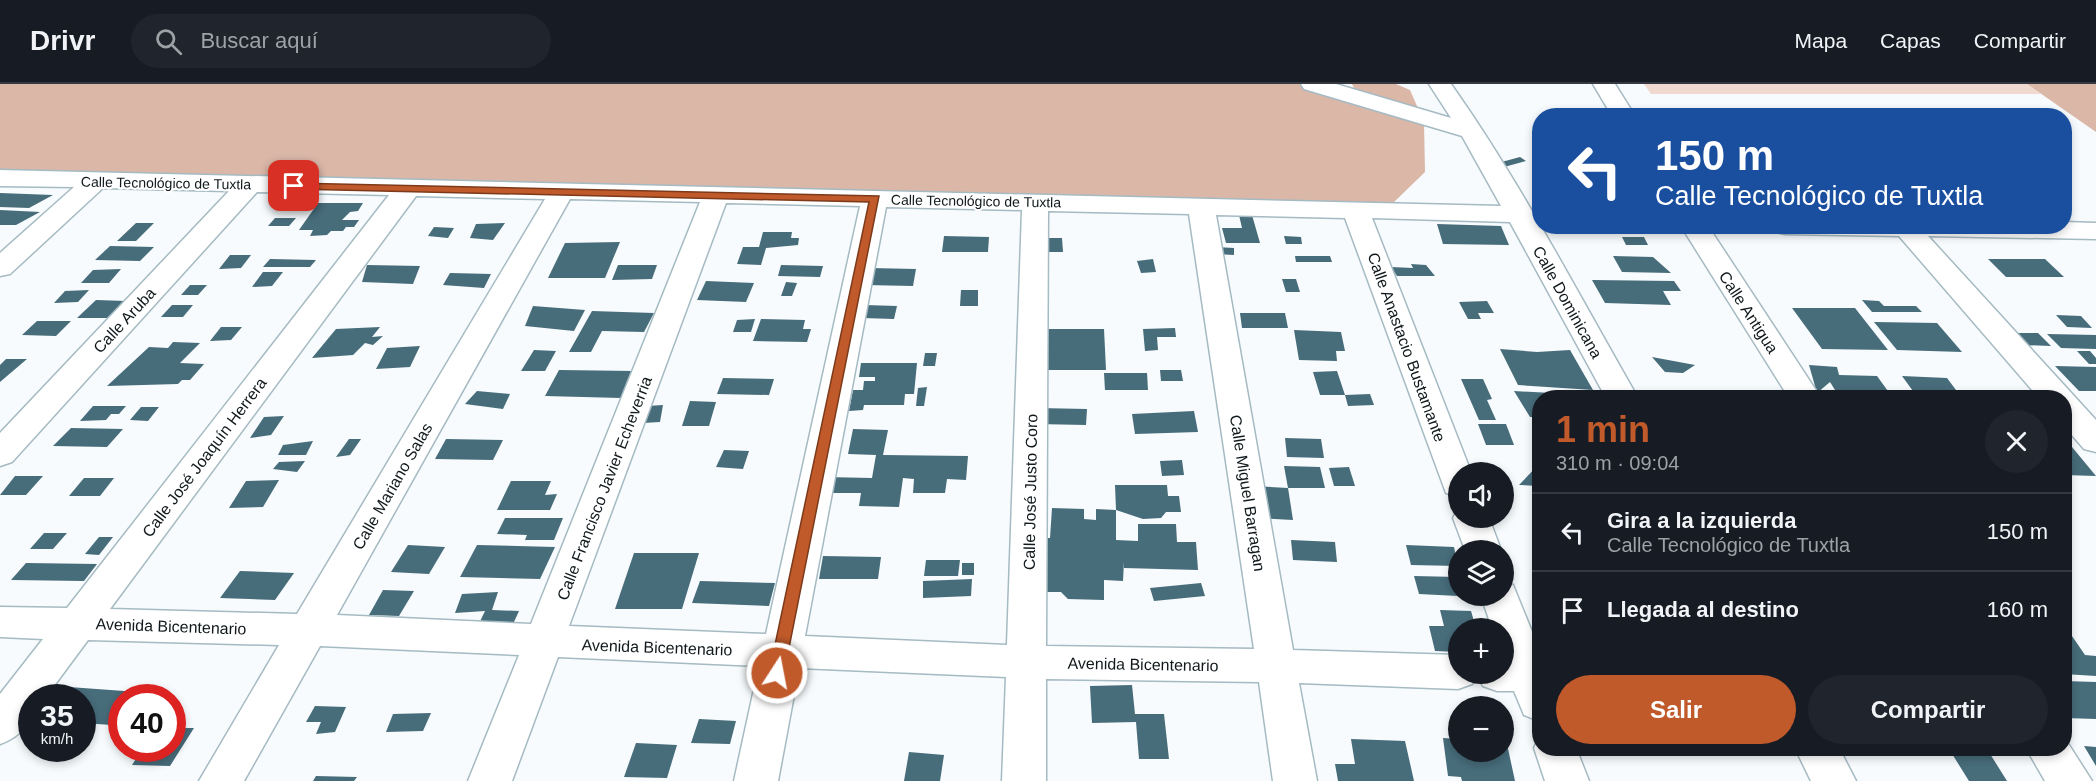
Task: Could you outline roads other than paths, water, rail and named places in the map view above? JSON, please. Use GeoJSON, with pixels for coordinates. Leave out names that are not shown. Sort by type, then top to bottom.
{"type":"FeatureCollection","features":[{"type":"Feature","properties":{"kind":"street"},"geometry":{"type":"LineString","coordinates":[[1312,84],[1470,131]]}},
{"type":"Feature","properties":{"kind":"street","name":"Calle Dominicana"},"geometry":{"type":"LineString","coordinates":[[1440,84],[1519,214],[1618,390]]}},
{"type":"Feature","properties":{"kind":"street"},"geometry":{"type":"LineString","coordinates":[[1604,84],[1619,108]]}},
{"type":"Feature","properties":{"kind":"street","name":"Calle Tecnológico de Tuxtla"},"geometry":{"type":"LineString","coordinates":[[0,178],[1519,214]]}},
{"type":"Feature","properties":{"kind":"street"},"geometry":{"type":"LineString","coordinates":[[0,268],[96,181]]}},
{"type":"Feature","properties":{"kind":"street","name":"Calle Aruba"},"geometry":{"type":"LineString","coordinates":[[0,454],[249,185]]}},
{"type":"Feature","properties":{"kind":"street","name":"Calle José Joaquín Herrera"},"geometry":{"type":"LineString","coordinates":[[0,726],[408,188]]}},
{"type":"Feature","properties":{"kind":"street","name":"Calle Mariano Salas"},"geometry":{"type":"LineString","coordinates":[[221,781],[562,191]]}},
{"type":"Feature","properties":{"kind":"street","name":"Calle Francisco Javier Echeverria"},"geometry":{"type":"LineString","coordinates":[[490,781],[546,642],[716,195]]}},
{"type":"Feature","properties":{"kind":"street"},"geometry":{"type":"LineString","coordinates":[[756,781],[875,199]]}},
{"type":"Feature","properties":{"kind":"street","name":"Calle José Justo Coro"},"geometry":{"type":"LineString","coordinates":[[1024,781],[1035,202]]}},
{"type":"Feature","properties":{"kind":"street","name":"Calle Miguel Barragan"},"geometry":{"type":"LineString","coordinates":[[1201,206],[1295,781]]}},
{"type":"Feature","properties":{"kind":"street","name":"Calle Anastacio Bustamante"},"geometry":{"type":"LineString","coordinates":[[1356,211],[1450,462]]}},
{"type":"Feature","properties":{"kind":"street"},"geometry":{"type":"LineString","coordinates":[[2072,231],[2096,231]]}},
{"type":"Feature","properties":{"kind":"street","name":"Calle Antigua"},"geometry":{"type":"LineString","coordinates":[[1699,234],[1800,390]]}},
{"type":"Feature","properties":{"kind":"street"},"geometry":{"type":"LineString","coordinates":[[1911,234],[2050,390]]}},
{"type":"Feature","properties":{"kind":"street"},"geometry":{"type":"LineString","coordinates":[[2072,414],[2096,441]]}},
{"type":"Feature","properties":{"kind":"street"},"geometry":{"type":"LineString","coordinates":[[1503,606],[1526,681]]}},
{"type":"Feature","properties":{"kind":"street","name":"Avenida Bicentenario"},"geometry":{"type":"LineString","coordinates":[[0,622],[310,630],[1028,662],[1448,672]]}},
{"type":"Feature","properties":{"kind":"street"},"geometry":{"type":"LineString","coordinates":[[1558,756],[1567,781]]}},
{"type":"Feature","properties":{"kind":"street"},"geometry":{"type":"LineString","coordinates":[[1820,756],[1834,781]]}},
{"type":"Feature","properties":{"kind":"street"},"geometry":{"type":"LineString","coordinates":[[2053,756],[2070,781]]}}]}
